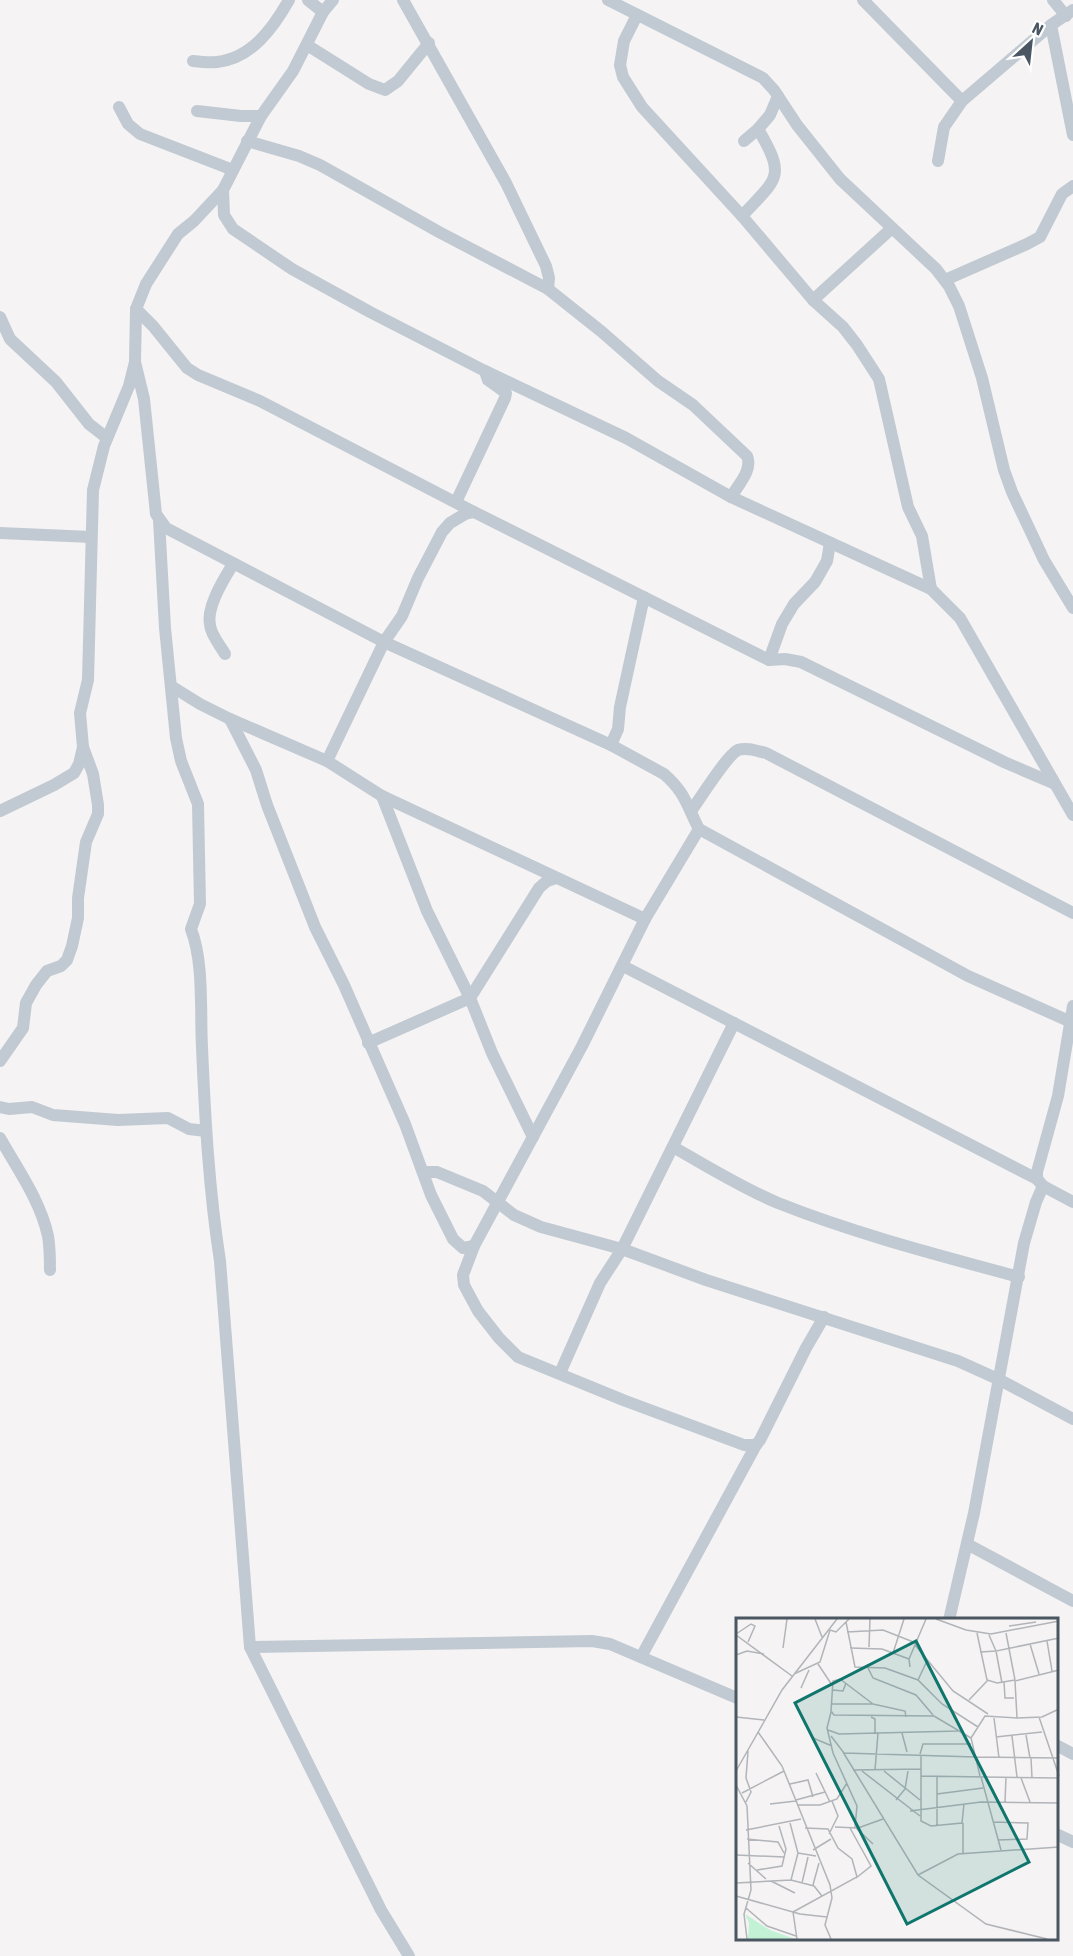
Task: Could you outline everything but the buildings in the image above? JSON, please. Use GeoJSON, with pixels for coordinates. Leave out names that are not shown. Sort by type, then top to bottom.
{"type":"FeatureCollection","features":[{"type":"Feature","properties":{"kind":"street"},"geometry":{"type":"LineString","coordinates":[[193,61],[216,62],[231,58],[256,46],[289,0]]}},
{"type":"Feature","properties":{"kind":"street"},"geometry":{"type":"LineString","coordinates":[[308,0],[323,12]]}},
{"type":"Feature","properties":{"kind":"street"},"geometry":{"type":"LineString","coordinates":[[0,811],[74,773],[81,757],[80,713],[88,680],[93,490],[107,438],[129,387],[135,362],[136,309],[146,284],[178,234],[194,221],[223,190],[261,116],[293,71],[323,12],[333,0]]}},
{"type":"Feature","properties":{"kind":"street"},"geometry":{"type":"LineString","coordinates":[[403,0],[506,183],[542,257],[549,278],[548,289]]}},
{"type":"Feature","properties":{"kind":"street"},"geometry":{"type":"LineString","coordinates":[[608,0],[763,78],[840,179],[945,280],[959,306],[1012,492],[1044,560],[1073,608]]}},
{"type":"Feature","properties":{"kind":"street"},"geometry":{"type":"LineString","coordinates":[[938,161],[944,127],[962,101],[1051,25],[1069,13],[1053,0]]}},
{"type":"Feature","properties":{"kind":"street"},"geometry":{"type":"LineString","coordinates":[[866,1],[962,101]]}},
{"type":"Feature","properties":{"kind":"street"},"geometry":{"type":"LineString","coordinates":[[637,15],[621,51],[620,65],[623,76],[642,107],[742,216],[813,300],[843,327],[879,379],[908,507],[922,536],[931,589]]}},
{"type":"Feature","properties":{"kind":"street"},"geometry":{"type":"LineString","coordinates":[[1051,25],[1073,135]]}},
{"type":"Feature","properties":{"kind":"street"},"geometry":{"type":"LineString","coordinates":[[307,45],[369,84],[385,90],[392,88],[429,44]]}},
{"type":"Feature","properties":{"kind":"street"},"geometry":{"type":"LineString","coordinates":[[744,141],[770,115],[778,96]]}},
{"type":"Feature","properties":{"kind":"street"},"geometry":{"type":"LineString","coordinates":[[119,107],[128,124],[140,134],[233,170]]}},
{"type":"Feature","properties":{"kind":"street"},"geometry":{"type":"LineString","coordinates":[[197,111],[261,116]]}},
{"type":"Feature","properties":{"kind":"street"},"geometry":{"type":"LineString","coordinates":[[742,216],[774,181],[776,172],[771,150],[758,129]]}},
{"type":"Feature","properties":{"kind":"street"},"geometry":{"type":"LineString","coordinates":[[247,141],[320,165],[439,232],[548,289],[658,381],[693,405],[747,456],[750,462],[748,470],[731,497]]}},
{"type":"Feature","properties":{"kind":"street"},"geometry":{"type":"LineString","coordinates":[[945,280],[1040,237],[1062,194],[1073,186]]}},
{"type":"Feature","properties":{"kind":"street"},"geometry":{"type":"LineString","coordinates":[[223,190],[224,215],[233,229],[263,251],[370,312],[626,438],[731,497],[931,589],[960,618],[1073,815]]}},
{"type":"Feature","properties":{"kind":"street"},"geometry":{"type":"LineString","coordinates":[[813,300],[891,229]]}},
{"type":"Feature","properties":{"kind":"street"},"geometry":{"type":"LineString","coordinates":[[136,309],[187,368],[198,375],[260,402],[769,660],[785,659],[801,662],[1004,762],[1053,783]]}},
{"type":"Feature","properties":{"kind":"street"},"geometry":{"type":"LineString","coordinates":[[0,317],[10,339],[56,382],[88,424],[107,438]]}},
{"type":"Feature","properties":{"kind":"street"},"geometry":{"type":"LineString","coordinates":[[135,362],[144,399],[156,514],[165,528],[384,642],[611,745],[664,774],[681,790],[699,829],[968,976],[1071,1027]]}},
{"type":"Feature","properties":{"kind":"street"},"geometry":{"type":"LineString","coordinates":[[456,502],[506,398],[506,393],[488,380],[485,370]]}},
{"type":"Feature","properties":{"kind":"street"},"geometry":{"type":"LineString","coordinates":[[327,761],[384,642],[402,616],[418,578],[442,532],[450,523],[465,514],[474,512]]}},
{"type":"Feature","properties":{"kind":"street"},"geometry":{"type":"LineString","coordinates":[[159,520],[165,628],[178,749],[198,804],[200,904],[191,929],[195,939],[200,978],[206,1131],[220,1262],[250,1647],[381,1910],[409,1956]]}},
{"type":"Feature","properties":{"kind":"street"},"geometry":{"type":"LineString","coordinates":[[0,533],[91,537]]}},
{"type":"Feature","properties":{"kind":"street"},"geometry":{"type":"LineString","coordinates":[[769,660],[782,624],[794,604],[815,582],[827,561],[830,543]]}},
{"type":"Feature","properties":{"kind":"street"},"geometry":{"type":"LineString","coordinates":[[225,654],[210,627],[209,617],[233,564]]}},
{"type":"Feature","properties":{"kind":"street"},"geometry":{"type":"LineString","coordinates":[[611,745],[618,729],[620,707],[644,597]]}},
{"type":"Feature","properties":{"kind":"street"},"geometry":{"type":"LineString","coordinates":[[171,686],[230,719],[327,761],[382,796],[645,919]]}},
{"type":"Feature","properties":{"kind":"street"},"geometry":{"type":"LineString","coordinates":[[230,719],[256,770],[267,805],[315,927],[344,986],[405,1124],[431,1195],[453,1239],[463,1248],[474,1246]]}},
{"type":"Feature","properties":{"kind":"street"},"geometry":{"type":"LineString","coordinates":[[0,1060],[23,1028],[26,1003],[36,985],[47,971],[61,966],[67,960],[72,946],[78,918],[78,898],[86,842],[98,814],[93,774],[82,747]]}},
{"type":"Feature","properties":{"kind":"street"},"geometry":{"type":"LineString","coordinates":[[691,811],[732,753],[745,748],[756,750],[766,753],[1073,913]]}},
{"type":"Feature","properties":{"kind":"street"},"geometry":{"type":"LineString","coordinates":[[382,796],[427,911],[470,998],[492,1053],[533,1137]]}},
{"type":"Feature","properties":{"kind":"street"},"geometry":{"type":"LineString","coordinates":[[699,829],[645,919],[623,966],[474,1246],[463,1275],[464,1285],[478,1311],[499,1338],[518,1357],[725,1439],[744,1445],[756,1445]]}},
{"type":"Feature","properties":{"kind":"street"},"geometry":{"type":"LineString","coordinates":[[368,1044],[470,998],[539,888],[547,881],[556,878]]}},
{"type":"Feature","properties":{"kind":"street"},"geometry":{"type":"LineString","coordinates":[[623,966],[1073,1202]]}},
{"type":"Feature","properties":{"kind":"street"},"geometry":{"type":"LineString","coordinates":[[949,1618],[967,1544],[1030,1221],[1040,1183],[1037,1172],[1058,1096],[1073,1006]]}},
{"type":"Feature","properties":{"kind":"street"},"geometry":{"type":"LineString","coordinates":[[560,1373],[600,1283],[622,1249],[734,1023]]}},
{"type":"Feature","properties":{"kind":"street"},"geometry":{"type":"LineString","coordinates":[[0,1107],[17,1109],[32,1107],[53,1115],[118,1120],[168,1118],[189,1129],[206,1131]]}},
{"type":"Feature","properties":{"kind":"street"},"geometry":{"type":"LineString","coordinates":[[0,1138],[34,1196],[43,1219],[49,1245],[50,1270]]}},
{"type":"Feature","properties":{"kind":"street"},"geometry":{"type":"LineString","coordinates":[[673,1148],[776,1202],[905,1246],[1019,1276]]}},
{"type":"Feature","properties":{"kind":"street"},"geometry":{"type":"LineString","coordinates":[[424,1172],[438,1172],[483,1191],[514,1215],[541,1227],[622,1249],[706,1280],[958,1361],[1000,1380],[1073,1419]]}},
{"type":"Feature","properties":{"kind":"street"},"geometry":{"type":"LineString","coordinates":[[640,1657],[824,1317]]}},
{"type":"Feature","properties":{"kind":"street"},"geometry":{"type":"LineString","coordinates":[[967,1544],[1073,1601]]}},
{"type":"Feature","properties":{"kind":"street"},"geometry":{"type":"LineString","coordinates":[[250,1647],[591,1641],[610,1644],[736,1698]]}},
{"type":"Feature","properties":{"kind":"street"},"geometry":{"type":"LineString","coordinates":[[1058,1746],[1073,1754]]}},
{"type":"Feature","properties":{"kind":"street"},"geometry":{"type":"LineString","coordinates":[[1058,1835],[1073,1842]]}}]}
